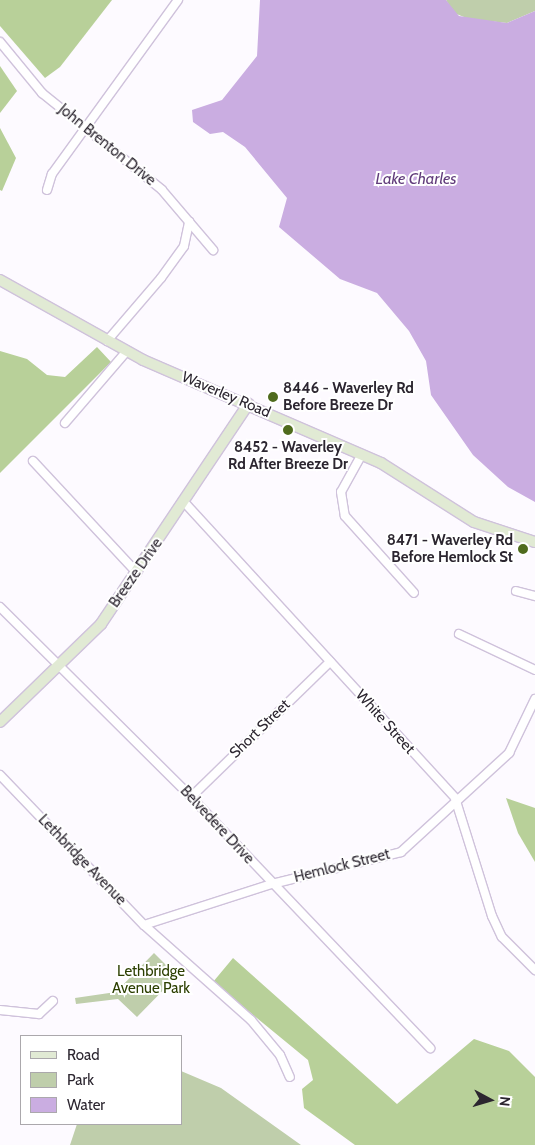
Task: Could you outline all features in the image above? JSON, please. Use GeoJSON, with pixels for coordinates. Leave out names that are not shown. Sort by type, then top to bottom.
{"type":"FeatureCollection","features":[{"type":"Feature","properties":{"kind":"main road","name":"Waverley Road"},"geometry":{"type":"LineString","coordinates":[[0,280],[127,352],[362,454],[474,522],[535,542]]}},
{"type":"Feature","properties":{"kind":"main road","name":"Breeze Drive"},"geometry":{"type":"LineString","coordinates":[[0,722],[60,667],[101,624],[185,503],[248,404]]}},
{"type":"Feature","properties":{"kind":"street"},"geometry":{"type":"LineString","coordinates":[[47,190],[52,174],[178,0]]}},
{"type":"Feature","properties":{"kind":"street","name":"John Brenton Drive"},"geometry":{"type":"LineString","coordinates":[[0,42],[42,93],[86,126],[162,190],[213,250]]}},
{"type":"Feature","properties":{"kind":"street"},"geometry":{"type":"LineString","coordinates":[[106,341],[167,270],[184,246],[189,222]]}},
{"type":"Feature","properties":{"kind":"street"},"geometry":{"type":"LineString","coordinates":[[65,423],[127,352]]}},
{"type":"Feature","properties":{"kind":"street"},"geometry":{"type":"LineString","coordinates":[[362,454],[341,492],[342,508],[351,524],[414,593]]}},
{"type":"Feature","properties":{"kind":"street"},"geometry":{"type":"LineString","coordinates":[[32,461],[138,573]]}},
{"type":"Feature","properties":{"kind":"street","name":"White Street"},"geometry":{"type":"LineString","coordinates":[[185,503],[455,798],[492,916],[502,937],[535,970]]}},
{"type":"Feature","properties":{"kind":"street"},"geometry":{"type":"LineString","coordinates":[[516,591],[535,596]]}},
{"type":"Feature","properties":{"kind":"street","name":"Belvedere Drive"},"geometry":{"type":"LineString","coordinates":[[0,607],[191,797],[430,1048]]}},
{"type":"Feature","properties":{"kind":"street"},"geometry":{"type":"LineString","coordinates":[[459,634],[535,670]]}},
{"type":"Feature","properties":{"kind":"street","name":"Short Street"},"geometry":{"type":"LineString","coordinates":[[191,797],[330,662]]}},
{"type":"Feature","properties":{"kind":"street","name":"Hemlock Street"},"geometry":{"type":"LineString","coordinates":[[144,925],[272,884],[401,852],[455,798],[509,753],[535,699]]}},
{"type":"Feature","properties":{"kind":"street","name":"Lethbridge Avenue"},"geometry":{"type":"LineString","coordinates":[[0,775],[144,925],[251,1020],[280,1055],[290,1077]]}},
{"type":"Feature","properties":{"kind":"street"},"geometry":{"type":"LineString","coordinates":[[0,1010],[39,1014],[54,1001]]}},
{"type":"Feature","properties":{"kind":"green space"},"geometry":{"type":"Polygon","coordinates":[[[0,0],[112,0],[60,67],[45,78],[0,26],[0,0]]]}},
{"type":"Feature","properties":{"kind":"green space"},"geometry":{"type":"Polygon","coordinates":[[[446,0],[535,0],[535,11],[507,23],[469,19],[454,13],[446,0]]]}},
{"type":"Feature","properties":{"kind":"green space"},"geometry":{"type":"Polygon","coordinates":[[[0,66],[17,91],[0,113],[0,66]]]}},
{"type":"Feature","properties":{"kind":"green space"},"geometry":{"type":"Polygon","coordinates":[[[0,128],[16,158],[2,191],[0,190],[0,128]]]}},
{"type":"Feature","properties":{"kind":"green space"},"geometry":{"type":"Polygon","coordinates":[[[97,347],[111,362],[0,473],[0,351],[27,359],[47,375],[65,377],[97,347]]]}},
{"type":"Feature","properties":{"kind":"green space"},"geometry":{"type":"Polygon","coordinates":[[[506,798],[535,808],[535,862],[518,833],[506,798]]]}},
{"type":"Feature","properties":{"kind":"green space","name":"Lethbridge Avenue Park"},"geometry":{"type":"Polygon","coordinates":[[[154,953],[177,976],[137,1017],[118,999],[76,1004],[75,998],[116,992],[154,953]]]}},
{"type":"Feature","properties":{"kind":"green space"},"geometry":{"type":"Polygon","coordinates":[[[233,958],[397,1104],[474,1039],[509,1051],[535,1077],[535,1145],[355,1145],[304,1108],[302,1089],[313,1080],[308,1060],[213,982],[233,958]]]}},
{"type":"Feature","properties":{"kind":"green space"},"geometry":{"type":"Polygon","coordinates":[[[182,1071],[221,1088],[301,1145],[70,1145],[77,1125],[182,1125],[182,1071]]]}},
{"type":"Feature","properties":{"kind":"water","name":"Lake Charles"},"geometry":{"type":"Polygon","coordinates":[[[260,0],[446,0],[459,16],[507,23],[535,11],[535,502],[508,487],[473,455],[431,395],[426,361],[409,331],[377,293],[340,279],[279,227],[287,198],[245,147],[223,132],[210,134],[193,122],[192,110],[222,100],[257,56],[260,0]]]}},
{"type":"Feature","properties":{"kind":"place","name":"8446 - Waverley Rd Before Breeze Dr"},"geometry":{"type":"Point","coordinates":[273,397]}},
{"type":"Feature","properties":{"kind":"place","name":"8452 - Waverley Rd After Breeze Dr"},"geometry":{"type":"Point","coordinates":[288,430]}},
{"type":"Feature","properties":{"kind":"place","name":"8471 - Waverley Rd Before Hemlock St"},"geometry":{"type":"Point","coordinates":[523,549]}}]}
